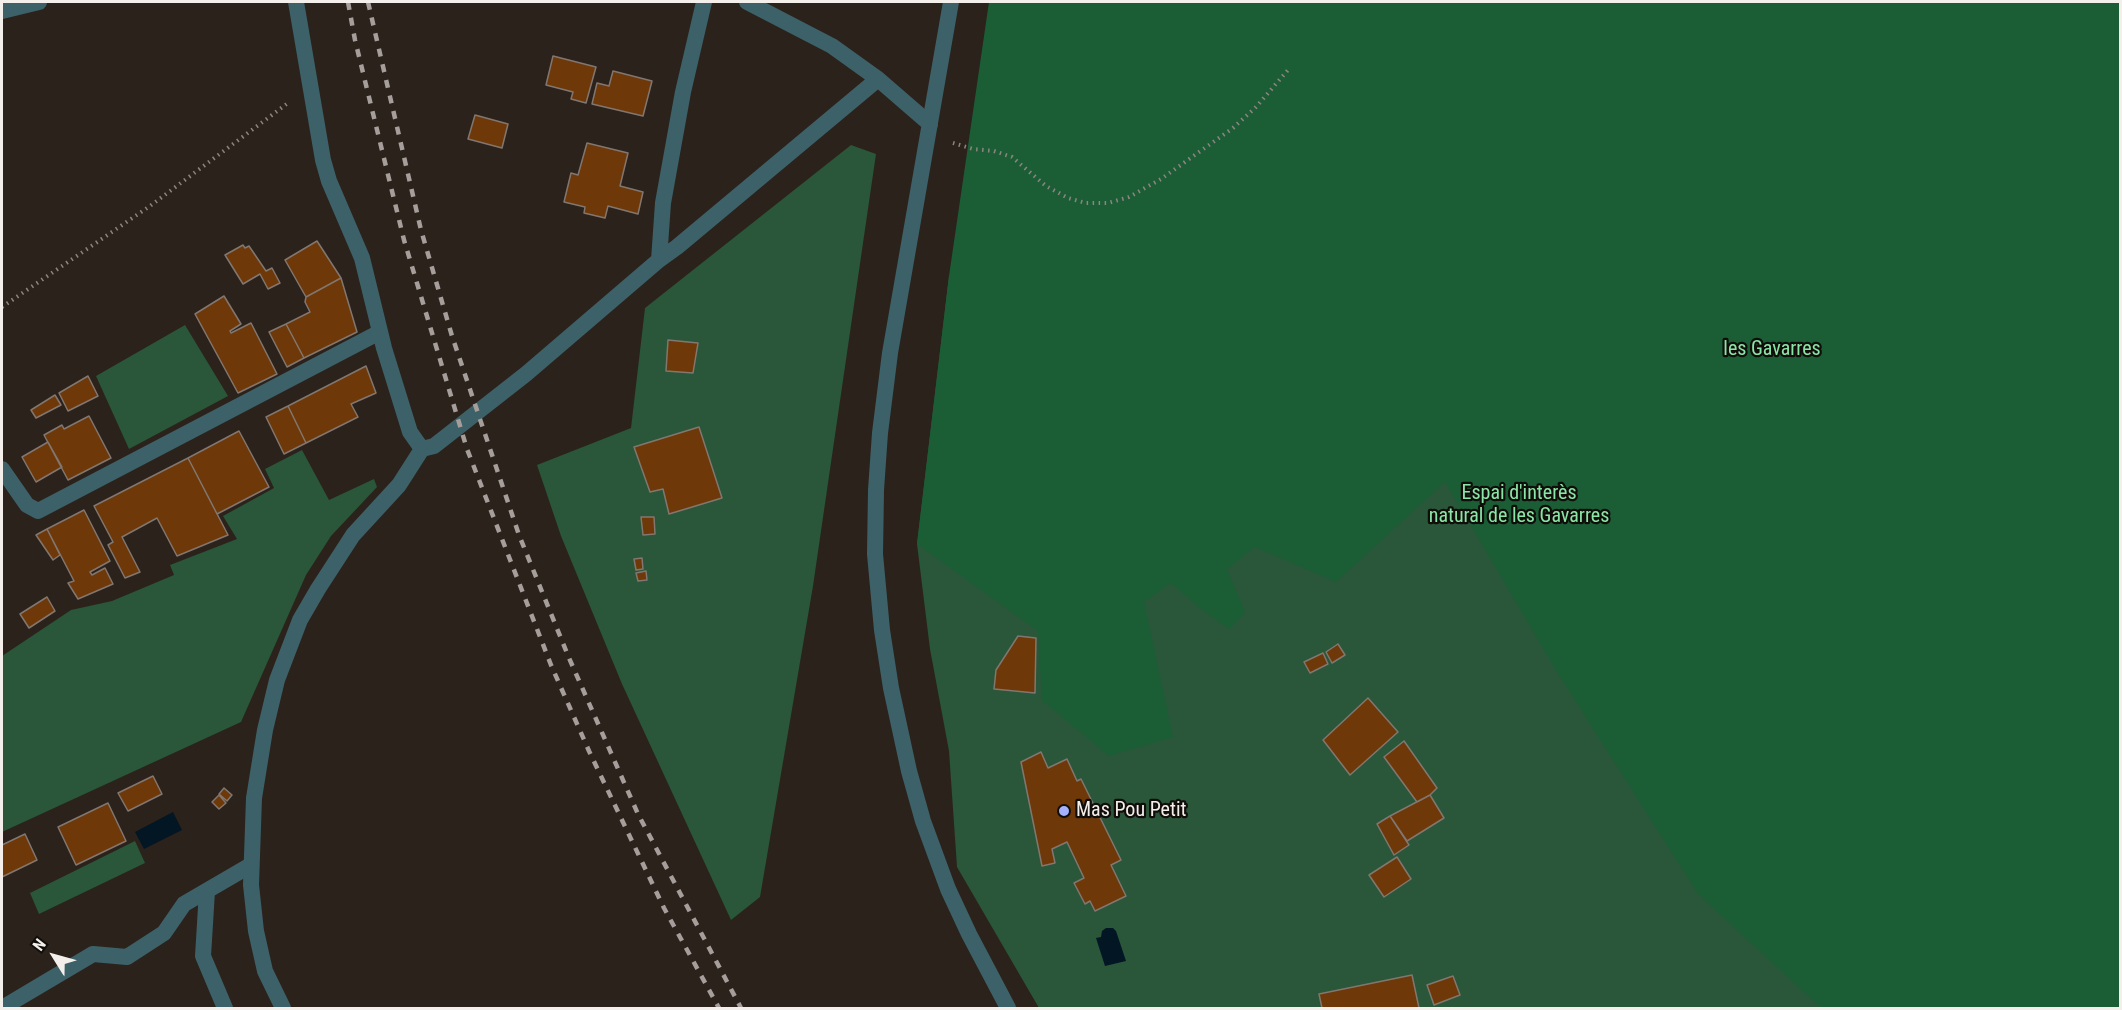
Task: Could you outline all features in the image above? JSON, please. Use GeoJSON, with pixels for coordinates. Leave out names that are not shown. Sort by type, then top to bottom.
{"type":"FeatureCollection","features":[{"type":"Feature","properties":{"kind":"street"},"geometry":{"type":"LineString","coordinates":[[2,11],[39,2]]}},
{"type":"Feature","properties":{"kind":"street"},"geometry":{"type":"LineString","coordinates":[[296,2],[323,160],[329,181],[362,258],[380,332],[410,432],[422,449]]}},
{"type":"Feature","properties":{"kind":"street"},"geometry":{"type":"LineString","coordinates":[[659,260],[663,203],[679,114],[704,2]]}},
{"type":"Feature","properties":{"kind":"street"},"geometry":{"type":"LineString","coordinates":[[747,2],[832,46],[878,79],[930,124]]}},
{"type":"Feature","properties":{"kind":"street"},"geometry":{"type":"LineString","coordinates":[[951,2],[890,353],[880,433],[875,554],[882,630],[891,687],[909,771],[923,821],[948,889],[1008,1008]]}},
{"type":"Feature","properties":{"kind":"street"},"geometry":{"type":"LineString","coordinates":[[283,1008],[265,971],[256,931],[251,885],[254,798],[265,730],[277,680],[290,642],[318,589],[353,535],[399,485],[422,449],[434,446],[526,374],[659,260],[878,79]]}},
{"type":"Feature","properties":{"kind":"street"},"geometry":{"type":"LineString","coordinates":[[2,469],[27,505],[38,511],[380,332]]}},
{"type":"Feature","properties":{"kind":"street"},"geometry":{"type":"LineString","coordinates":[[2,1008],[93,954],[128,957],[164,933],[184,904],[251,865]]}},
{"type":"Feature","properties":{"kind":"street"},"geometry":{"type":"LineString","coordinates":[[207,891],[203,956],[225,1008]]}},
{"type":"Feature","properties":{"kind":"path"},"geometry":{"type":"LineString","coordinates":[[930,124],[955,144],[994,151],[1012,157],[1046,186],[1068,198],[1086,203],[1108,203],[1129,197],[1153,183],[1233,128],[1256,107],[1288,70]]}},
{"type":"Feature","properties":{"kind":"path"},"geometry":{"type":"LineString","coordinates":[[2,307],[150,206],[284,104],[312,96]]}},
{"type":"Feature","properties":{"kind":"green space","name":"les Gavarres"},"geometry":{"type":"Polygon","coordinates":[[[989,2],[2120,2],[2120,1008],[1821,1008],[1698,894],[1554,667],[1445,482],[1336,582],[1255,547],[1227,569],[1245,612],[1229,629],[1171,583],[1144,602],[1173,737],[1109,756],[1042,700],[1038,631],[917,544],[949,276],[989,2]]]}},
{"type":"Feature","properties":{"kind":"green space","name":"les Gavarres"},"geometry":{"type":"Polygon","coordinates":[[[2120,2],[2120,1008],[1039,1008],[957,867],[949,751],[930,649],[917,544],[949,276],[2120,2]]]}},
{"type":"Feature","properties":{"kind":"green space"},"geometry":{"type":"Polygon","coordinates":[[[851,145],[876,154],[813,586],[760,897],[731,920],[622,684],[561,536],[537,465],[631,428],[645,308],[851,145]]]}},
{"type":"Feature","properties":{"kind":"green space"},"geometry":{"type":"Polygon","coordinates":[[[185,325],[228,396],[129,449],[96,376],[185,325]]]}},
{"type":"Feature","properties":{"kind":"green space"},"geometry":{"type":"Polygon","coordinates":[[[302,450],[329,500],[374,479],[377,487],[331,536],[306,575],[241,722],[2,832],[2,656],[71,610],[112,601],[174,575],[170,565],[237,539],[223,516],[274,488],[265,469],[302,450]]]}},
{"type":"Feature","properties":{"kind":"green space"},"geometry":{"type":"Polygon","coordinates":[[[135,841],[145,863],[39,914],[30,893],[135,841]]]}},
{"type":"Feature","properties":{"kind":"water"},"geometry":{"type":"Polygon","coordinates":[[[173,812],[182,830],[144,849],[135,832],[173,812]]]}},
{"type":"Feature","properties":{"kind":"water"},"geometry":{"type":"Polygon","coordinates":[[[1106,928],[1113,928],[1116,931],[1126,961],[1105,966],[1096,938],[1101,937],[1102,931],[1106,928]]]}},
{"type":"Feature","properties":{"kind":"building"},"geometry":{"type":"Polygon","coordinates":[[[553,56],[596,67],[586,103],[571,99],[573,92],[546,85],[553,56]]]}},
{"type":"Feature","properties":{"kind":"building"},"geometry":{"type":"Polygon","coordinates":[[[613,71],[652,81],[643,116],[592,104],[597,83],[609,86],[613,71]]]}},
{"type":"Feature","properties":{"kind":"building"},"geometry":{"type":"Polygon","coordinates":[[[475,115],[508,124],[502,148],[468,139],[475,115]]]}},
{"type":"Feature","properties":{"kind":"building"},"geometry":{"type":"Polygon","coordinates":[[[587,143],[628,153],[620,186],[643,192],[638,214],[608,206],[605,218],[584,213],[585,207],[564,202],[571,173],[578,175],[587,143]]]}},
{"type":"Feature","properties":{"kind":"building"},"geometry":{"type":"Polygon","coordinates":[[[317,241],[341,278],[306,297],[285,260],[317,241]]]}},
{"type":"Feature","properties":{"kind":"building"},"geometry":{"type":"Polygon","coordinates":[[[243,245],[245,248],[249,246],[266,271],[272,268],[280,283],[268,289],[260,274],[243,284],[225,255],[243,245]]]}},
{"type":"Feature","properties":{"kind":"building"},"geometry":{"type":"Polygon","coordinates":[[[341,278],[357,332],[304,358],[286,324],[310,312],[305,302],[306,297],[341,278]]]}},
{"type":"Feature","properties":{"kind":"building"},"geometry":{"type":"Polygon","coordinates":[[[224,296],[241,324],[230,331],[231,333],[251,323],[277,374],[238,393],[195,314],[224,296]]]}},
{"type":"Feature","properties":{"kind":"building"},"geometry":{"type":"Polygon","coordinates":[[[286,324],[304,358],[287,367],[269,332],[286,324]]]}},
{"type":"Feature","properties":{"kind":"building"},"geometry":{"type":"Polygon","coordinates":[[[668,340],[698,343],[693,373],[666,371],[668,340]]]}},
{"type":"Feature","properties":{"kind":"building"},"geometry":{"type":"Polygon","coordinates":[[[366,366],[376,393],[351,404],[358,417],[306,443],[288,406],[366,366]]]}},
{"type":"Feature","properties":{"kind":"building"},"geometry":{"type":"Polygon","coordinates":[[[88,376],[98,396],[68,411],[59,393],[88,376]]]}},
{"type":"Feature","properties":{"kind":"building"},"geometry":{"type":"Polygon","coordinates":[[[55,395],[61,405],[36,418],[31,410],[55,395]]]}},
{"type":"Feature","properties":{"kind":"building"},"geometry":{"type":"Polygon","coordinates":[[[288,406],[306,443],[284,454],[266,417],[288,406]]]}},
{"type":"Feature","properties":{"kind":"building"},"geometry":{"type":"Polygon","coordinates":[[[89,416],[111,458],[68,480],[44,435],[62,425],[64,429],[89,416]]]}},
{"type":"Feature","properties":{"kind":"building"},"geometry":{"type":"Polygon","coordinates":[[[699,427],[722,498],[669,514],[663,489],[650,492],[634,447],[699,427]]]}},
{"type":"Feature","properties":{"kind":"building"},"geometry":{"type":"Polygon","coordinates":[[[239,431],[269,487],[217,514],[188,458],[239,431]]]}},
{"type":"Feature","properties":{"kind":"building"},"geometry":{"type":"Polygon","coordinates":[[[48,442],[62,467],[36,482],[22,457],[48,442]]]}},
{"type":"Feature","properties":{"kind":"building"},"geometry":{"type":"Polygon","coordinates":[[[188,458],[228,535],[177,556],[157,518],[122,537],[140,572],[125,578],[108,545],[113,542],[94,506],[188,458]]]}},
{"type":"Feature","properties":{"kind":"building"},"geometry":{"type":"Polygon","coordinates":[[[84,510],[110,561],[90,572],[92,575],[105,568],[113,584],[78,599],[68,583],[74,581],[47,529],[84,510]]]}},
{"type":"Feature","properties":{"kind":"building"},"geometry":{"type":"Polygon","coordinates":[[[641,517],[654,517],[655,534],[643,535],[641,517]]]}},
{"type":"Feature","properties":{"kind":"building"},"geometry":{"type":"Polygon","coordinates":[[[47,529],[60,555],[53,560],[36,535],[47,529]]]}},
{"type":"Feature","properties":{"kind":"building"},"geometry":{"type":"Polygon","coordinates":[[[642,558],[643,569],[636,570],[634,559],[642,558]]]}},
{"type":"Feature","properties":{"kind":"building"},"geometry":{"type":"Polygon","coordinates":[[[646,571],[647,580],[638,581],[636,573],[646,571]]]}},
{"type":"Feature","properties":{"kind":"building"},"geometry":{"type":"Polygon","coordinates":[[[47,597],[55,611],[29,628],[20,614],[47,597]]]}},
{"type":"Feature","properties":{"kind":"building"},"geometry":{"type":"Polygon","coordinates":[[[1018,636],[1036,638],[1035,693],[994,689],[996,670],[1018,636]]]}},
{"type":"Feature","properties":{"kind":"building"},"geometry":{"type":"Polygon","coordinates":[[[1338,644],[1345,655],[1332,663],[1326,652],[1338,644]]]}},
{"type":"Feature","properties":{"kind":"building"},"geometry":{"type":"Polygon","coordinates":[[[1323,653],[1328,664],[1310,673],[1304,662],[1323,653]]]}},
{"type":"Feature","properties":{"kind":"building"},"geometry":{"type":"Polygon","coordinates":[[[1368,698],[1398,732],[1350,775],[1323,740],[1368,698]]]}},
{"type":"Feature","properties":{"kind":"building"},"geometry":{"type":"Polygon","coordinates":[[[1404,741],[1437,788],[1417,802],[1384,757],[1404,741]]]}},
{"type":"Feature","properties":{"kind":"building","name":"Mas Pou Petit"},"geometry":{"type":"Polygon","coordinates":[[[1041,752],[1048,768],[1067,759],[1077,781],[1081,779],[1121,860],[1111,865],[1126,896],[1095,911],[1090,901],[1085,904],[1074,883],[1084,878],[1067,842],[1052,849],[1055,863],[1042,866],[1021,762],[1041,752]]]}},
{"type":"Feature","properties":{"kind":"building"},"geometry":{"type":"Polygon","coordinates":[[[153,776],[162,794],[128,811],[118,793],[153,776]]]}},
{"type":"Feature","properties":{"kind":"building"},"geometry":{"type":"Polygon","coordinates":[[[224,788],[232,795],[227,801],[219,794],[224,788]]]}},
{"type":"Feature","properties":{"kind":"building"},"geometry":{"type":"Polygon","coordinates":[[[219,795],[226,803],[219,809],[212,802],[219,795]]]}},
{"type":"Feature","properties":{"kind":"building"},"geometry":{"type":"Polygon","coordinates":[[[1430,795],[1444,818],[1407,841],[1390,816],[1430,795]]]}},
{"type":"Feature","properties":{"kind":"building"},"geometry":{"type":"Polygon","coordinates":[[[108,803],[126,841],[76,865],[58,827],[108,803]]]}},
{"type":"Feature","properties":{"kind":"building"},"geometry":{"type":"Polygon","coordinates":[[[1390,816],[1409,845],[1394,855],[1377,824],[1390,816]]]}},
{"type":"Feature","properties":{"kind":"building"},"geometry":{"type":"Polygon","coordinates":[[[25,834],[37,860],[2,877],[2,845],[25,834]]]}},
{"type":"Feature","properties":{"kind":"building"},"geometry":{"type":"Polygon","coordinates":[[[1397,857],[1411,879],[1384,897],[1369,875],[1397,857]]]}},
{"type":"Feature","properties":{"kind":"building"},"geometry":{"type":"Polygon","coordinates":[[[1412,975],[1419,1008],[1322,1008],[1319,994],[1412,975]]]}},
{"type":"Feature","properties":{"kind":"building"},"geometry":{"type":"Polygon","coordinates":[[[1453,976],[1460,995],[1434,1005],[1427,985],[1453,976]]]}},
{"type":"Feature","properties":{"kind":"railway"},"geometry":{"type":"LineString","coordinates":[[348,2],[355,40],[404,240],[467,449],[551,665],[589,751],[664,908],[719,1008]]}},
{"type":"Feature","properties":{"kind":"railway"},"geometry":{"type":"LineString","coordinates":[[368,2],[421,230],[452,336],[519,535],[569,658],[638,814],[741,1008]]}},
{"type":"Feature","properties":{"kind":"place","name":"Mas Pou Petit"},"geometry":{"type":"Point","coordinates":[1064,811]}},
{"type":"Feature","properties":{"kind":"park label","name":"Espai d'interès natural de les Gavarres"},"geometry":{"type":"Point","coordinates":[1519,506]}}]}
